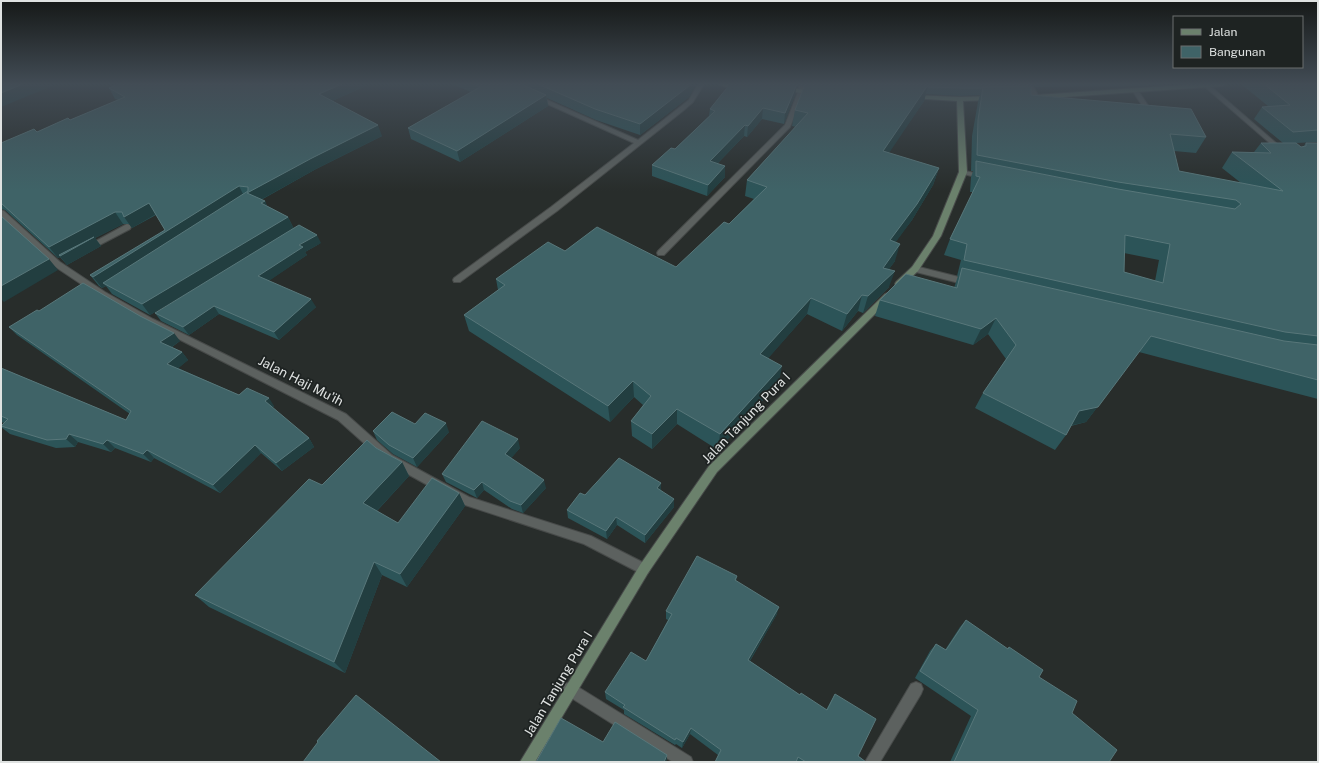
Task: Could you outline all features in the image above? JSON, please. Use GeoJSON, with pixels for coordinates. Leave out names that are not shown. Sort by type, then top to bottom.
{"type":"FeatureCollection","features":[{"type":"Feature","properties":{"kind":"street","name":"Jalan Tanjung Pura I"},"geometry":{"type":"LineString","coordinates":[[526,762],[644,570],[714,470],[915,269],[937,236],[963,172],[961,120]]}},
{"type":"Feature","properties":{"kind":"street"},"geometry":{"type":"LineString","coordinates":[[963,172],[994,178]]}},
{"type":"Feature","properties":{"kind":"street","name":"Jalan Haji Mu'ih"},"geometry":{"type":"LineString","coordinates":[[1,213],[61,262],[105,292],[342,417],[388,458],[466,501],[587,540],[644,570]]}},
{"type":"Feature","properties":{"kind":"street"},"geometry":{"type":"LineString","coordinates":[[78,253],[127,227]]}},
{"type":"Feature","properties":{"kind":"street"},"geometry":{"type":"LineString","coordinates":[[570,689],[686,762]]}},
{"type":"Feature","properties":{"kind":"street"},"geometry":{"type":"LineString","coordinates":[[872,762],[916,689]]}},
{"type":"Feature","properties":{"kind":"lane"},"geometry":{"type":"LineString","coordinates":[[586,120],[638,143]]}},
{"type":"Feature","properties":{"kind":"lane"},"geometry":{"type":"LineString","coordinates":[[457,280],[554,209],[668,120]]}},
{"type":"Feature","properties":{"kind":"lane"},"geometry":{"type":"LineString","coordinates":[[661,253],[788,126],[790,120]]}},
{"type":"Feature","properties":{"kind":"lane"},"geometry":{"type":"LineString","coordinates":[[1246,120],[1286,155]]}},
{"type":"Feature","properties":{"kind":"lane"},"geometry":{"type":"LineString","coordinates":[[915,269],[977,284]]}},
{"type":"Feature","properties":{"kind":"building"},"geometry":{"type":"Polygon","coordinates":[[[64,120],[368,120],[378,125],[247,193],[265,201],[261,203],[288,217],[142,304],[103,283],[248,191],[248,187],[239,186],[93,277],[90,275],[165,230],[149,203],[124,217],[122,212],[115,212],[49,247],[1,203],[1,143],[34,129],[37,132],[64,120]]]}},
{"type":"Feature","properties":{"kind":"building"},"geometry":{"type":"Polygon","coordinates":[[[423,120],[507,120],[457,151],[408,128],[423,120]]]}},
{"type":"Feature","properties":{"kind":"building"},"geometry":{"type":"Polygon","coordinates":[[[627,120],[646,120],[640,124],[627,120]]]}},
{"type":"Feature","properties":{"kind":"building"},"geometry":{"type":"Polygon","coordinates":[[[706,120],[753,120],[748,126],[745,125],[710,161],[725,166],[708,185],[652,165],[671,148],[675,149],[706,120]]]}},
{"type":"Feature","properties":{"kind":"building"},"geometry":{"type":"Polygon","coordinates":[[[802,120],[904,120],[883,151],[939,168],[917,204],[890,240],[900,244],[883,268],[895,271],[868,296],[862,295],[847,314],[811,298],[760,354],[782,366],[720,434],[677,409],[652,434],[631,421],[651,396],[633,381],[608,406],[464,315],[505,285],[496,279],[548,242],[565,251],[597,227],[676,267],[724,222],[729,224],[767,187],[747,180],[802,120]]]}},
{"type":"Feature","properties":{"kind":"building"},"geometry":{"type":"Polygon","coordinates":[[[978,120],[1197,120],[1206,137],[1170,134],[1179,171],[1283,191],[1232,152],[1271,153],[1261,143],[1296,143],[1301,147],[1306,146],[1306,143],[1318,143],[1318,336],[1285,332],[964,260],[967,244],[950,239],[980,177],[976,176],[976,161],[1118,189],[1235,209],[1241,204],[1236,200],[1118,182],[977,155],[978,120]],[[1125,235],[1124,272],[1163,283],[1170,244],[1125,235]]]}},
{"type":"Feature","properties":{"kind":"building"},"geometry":{"type":"Polygon","coordinates":[[[1278,120],[1318,120],[1318,130],[1293,132],[1278,120]]]}},
{"type":"Feature","properties":{"kind":"building"},"geometry":{"type":"Polygon","coordinates":[[[1,216],[49,259],[1,286],[1,216]]]}},
{"type":"Feature","properties":{"kind":"building"},"geometry":{"type":"Polygon","coordinates":[[[299,225],[317,235],[299,245],[303,247],[258,276],[311,299],[274,332],[214,306],[183,327],[155,313],[299,225]]]}},
{"type":"Feature","properties":{"kind":"building"},"geometry":{"type":"Polygon","coordinates":[[[94,237],[60,256],[59,255],[94,237]]]}},
{"type":"Feature","properties":{"kind":"building"},"geometry":{"type":"Polygon","coordinates":[[[962,268],[1284,341],[1318,345],[1318,380],[1151,336],[1098,407],[1079,411],[1066,435],[983,393],[1016,345],[996,318],[981,329],[880,300],[906,274],[957,288],[962,268]]]}},
{"type":"Feature","properties":{"kind":"building"},"geometry":{"type":"Polygon","coordinates":[[[83,283],[140,316],[174,333],[160,342],[182,352],[167,364],[239,395],[247,388],[269,398],[265,401],[309,438],[276,463],[255,445],[213,485],[147,450],[143,454],[107,440],[103,444],[69,434],[66,439],[47,440],[1,426],[8,419],[1,416],[1,368],[126,420],[131,411],[9,327],[37,310],[39,311],[83,283]]]}},
{"type":"Feature","properties":{"kind":"building"},"geometry":{"type":"Polygon","coordinates":[[[392,412],[415,424],[425,413],[446,423],[413,458],[389,445],[373,431],[392,412]]]}},
{"type":"Feature","properties":{"kind":"building"},"geometry":{"type":"Polygon","coordinates":[[[482,421],[518,439],[505,454],[544,480],[521,505],[510,501],[482,482],[474,490],[442,474],[482,421]]]}},
{"type":"Feature","properties":{"kind":"building"},"geometry":{"type":"Polygon","coordinates":[[[367,440],[376,448],[402,462],[363,503],[398,523],[432,478],[459,493],[400,574],[374,562],[334,662],[195,595],[309,479],[322,485],[367,440]]]}},
{"type":"Feature","properties":{"kind":"building"},"geometry":{"type":"Polygon","coordinates":[[[619,458],[661,483],[657,488],[674,499],[645,535],[616,517],[606,531],[567,510],[580,493],[585,495],[619,458]]]}},
{"type":"Feature","properties":{"kind":"building"},"geometry":{"type":"Polygon","coordinates":[[[697,556],[737,576],[735,580],[779,607],[748,660],[800,695],[801,693],[827,710],[835,694],[876,719],[858,756],[866,762],[806,762],[798,757],[796,762],[715,762],[721,750],[691,728],[683,742],[676,738],[675,740],[623,707],[625,705],[605,692],[631,652],[646,661],[672,614],[666,611],[697,556]]]}},
{"type":"Feature","properties":{"kind":"building"},"geometry":{"type":"Polygon","coordinates":[[[966,620],[1008,649],[1009,647],[1043,670],[1039,677],[1077,701],[1072,713],[1117,750],[1109,762],[954,762],[978,710],[920,671],[936,644],[946,650],[966,620]]]}},
{"type":"Feature","properties":{"kind":"building"},"geometry":{"type":"Polygon","coordinates":[[[356,695],[441,762],[303,762],[318,742],[317,741],[356,695]]]}},
{"type":"Feature","properties":{"kind":"building"},"geometry":{"type":"Polygon","coordinates":[[[561,718],[603,742],[615,722],[667,755],[664,762],[536,762],[561,718]]]}}]}
